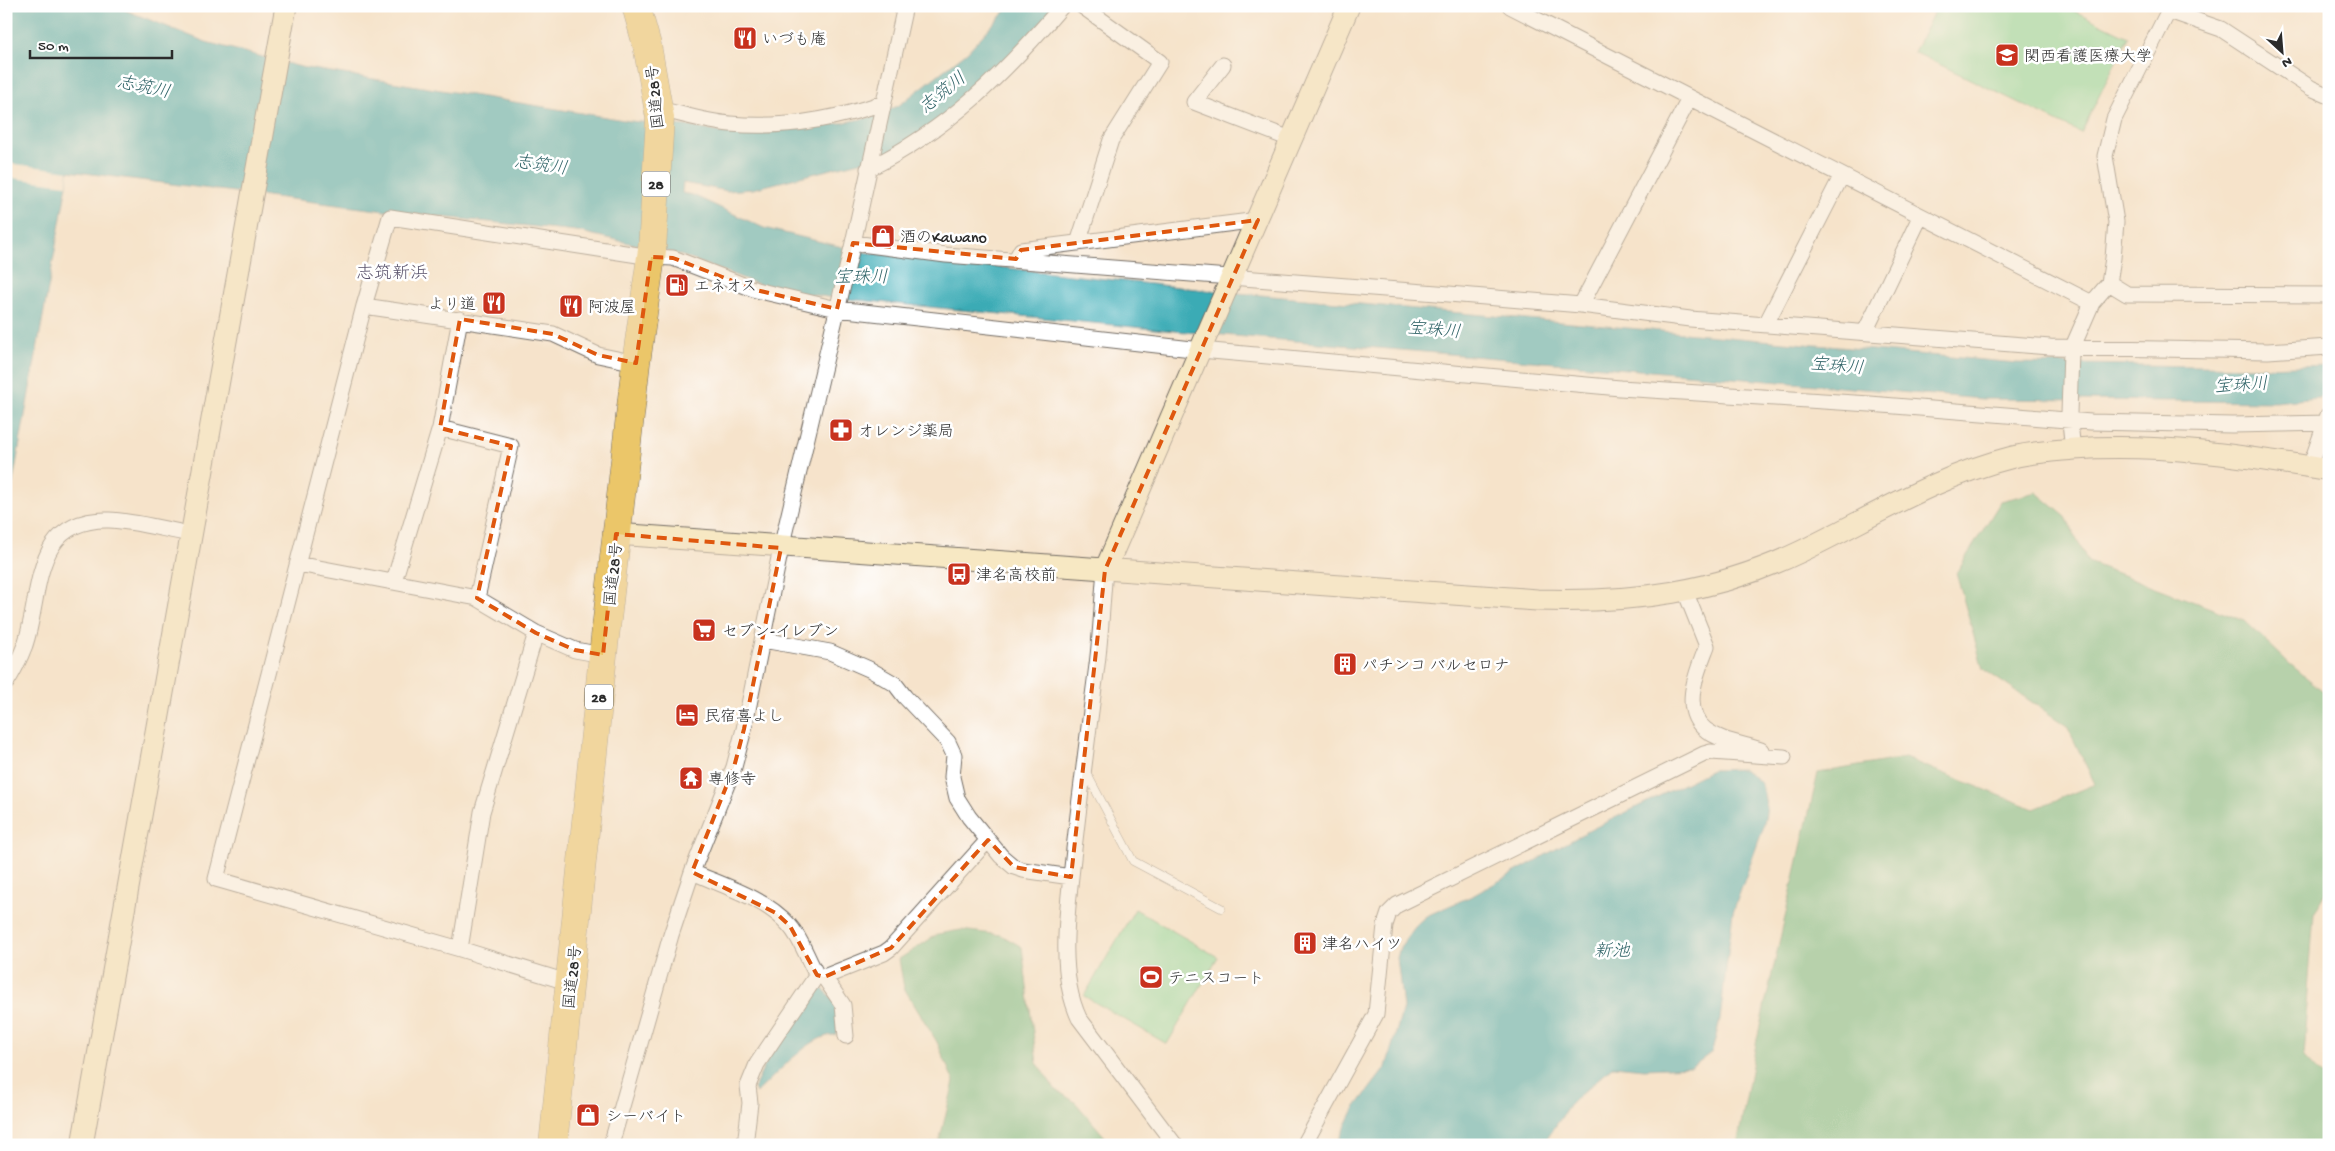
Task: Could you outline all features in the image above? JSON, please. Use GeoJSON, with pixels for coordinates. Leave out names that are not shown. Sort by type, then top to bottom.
{"type":"FeatureCollection","features":[{"type":"Feature","properties":{"kind":"highway","name":"国道28号"},"geometry":{"type":"LineString","coordinates":[[552,1145],[616,534],[636,363],[652,253],[659,113],[647,45],[636,6]]}},
{"type":"Feature","properties":{"kind":"street"},"geometry":{"type":"LineString","coordinates":[[82,1145],[276,53],[286,6]]}},
{"type":"Feature","properties":{"kind":"street"},"geometry":{"type":"LineString","coordinates":[[611,1145],[671,935],[692,872],[734,767],[905,6]]}},
{"type":"Feature","properties":{"kind":"street"},"geometry":{"type":"LineString","coordinates":[[869,166],[933,131],[970,104],[1062,6]]}},
{"type":"Feature","properties":{"kind":"street"},"geometry":{"type":"LineString","coordinates":[[1078,243],[1111,140],[1160,62],[1082,6]]}},
{"type":"Feature","properties":{"kind":"street"},"geometry":{"type":"LineString","coordinates":[[1175,1145],[1079,1018],[1073,1006],[1068,981],[1066,923],[1083,766],[1097,663],[1105,570],[1350,6]]}},
{"type":"Feature","properties":{"kind":"street"},"geometry":{"type":"LineString","coordinates":[[1510,6],[1920,217],[2092,303]]}},
{"type":"Feature","properties":{"kind":"street"},"geometry":{"type":"LineString","coordinates":[[2073,450],[2069,417],[2072,349],[2092,303],[2109,283],[2116,222],[2105,156],[2114,120],[2170,8],[2221,29],[2311,88],[2329,96]]}},
{"type":"Feature","properties":{"kind":"street"},"geometry":{"type":"LineString","coordinates":[[1223,65],[1194,102],[1293,140]]}},
{"type":"Feature","properties":{"kind":"street"},"geometry":{"type":"LineString","coordinates":[[1581,306],[1689,99]]}},
{"type":"Feature","properties":{"kind":"street"},"geometry":{"type":"LineString","coordinates":[[659,113],[729,124],[779,124],[819,121],[847,116],[883,106]]}},
{"type":"Feature","properties":{"kind":"street"},"geometry":{"type":"LineString","coordinates":[[1766,324],[1842,177]]}},
{"type":"Feature","properties":{"kind":"street"},"geometry":{"type":"LineString","coordinates":[[1865,332],[1920,217]]}},
{"type":"Feature","properties":{"kind":"street"},"geometry":{"type":"LineString","coordinates":[[570,983],[460,949],[216,879],[364,306],[390,218],[652,253],[673,258],[756,290],[837,306],[1202,348],[1620,388],[2175,425],[2327,420],[2320,469],[2210,452],[2114,446],[2021,455],[1951,477],[1801,551],[1733,578],[1685,591],[1612,600],[1545,600],[782,548],[616,534]]}},
{"type":"Feature","properties":{"kind":"street"},"geometry":{"type":"LineString","coordinates":[[1016,259],[1020,250],[1258,220]]}},
{"type":"Feature","properties":{"kind":"street"},"geometry":{"type":"LineString","coordinates":[[853,243],[946,255],[1016,259],[1230,282],[1581,306],[1690,319],[2072,349],[2268,351],[2329,347]]}},
{"type":"Feature","properties":{"kind":"street"},"geometry":{"type":"LineString","coordinates":[[2109,283],[2127,294],[2329,295]]}},
{"type":"Feature","properties":{"kind":"street"},"geometry":{"type":"LineString","coordinates":[[364,306],[552,334],[598,355],[636,363]]}},
{"type":"Feature","properties":{"kind":"street"},"geometry":{"type":"LineString","coordinates":[[394,581],[440,428],[460,319]]}},
{"type":"Feature","properties":{"kind":"street"},"geometry":{"type":"LineString","coordinates":[[440,428],[511,446],[477,598]]}},
{"type":"Feature","properties":{"kind":"street"},"geometry":{"type":"LineString","coordinates":[[6,683],[25,644],[41,567],[46,555],[63,534],[78,526],[109,520],[192,534]]}},
{"type":"Feature","properties":{"kind":"street"},"geometry":{"type":"LineString","coordinates":[[298,564],[477,598],[536,633],[574,650],[603,655]]}},
{"type":"Feature","properties":{"kind":"street"},"geometry":{"type":"LineString","coordinates":[[1304,1145],[1376,1014],[1385,925],[1389,913],[1397,905],[1704,754],[1711,752],[1784,757],[1715,735],[1705,729],[1699,722],[1695,712],[1692,691],[1708,646],[1685,591]]}},
{"type":"Feature","properties":{"kind":"street"},"geometry":{"type":"LineString","coordinates":[[460,949],[482,812],[536,633]]}},
{"type":"Feature","properties":{"kind":"street"},"geometry":{"type":"LineString","coordinates":[[763,640],[830,652],[869,669],[895,684],[952,749],[952,777],[957,798],[969,817],[988,840],[1014,867],[1034,873],[1071,877]]}},
{"type":"Feature","properties":{"kind":"street"},"geometry":{"type":"LineString","coordinates":[[745,1145],[750,1103],[748,1086],[757,1064],[821,976],[884,953],[891,948],[988,840]]}},
{"type":"Feature","properties":{"kind":"street"},"geometry":{"type":"LineString","coordinates":[[692,872],[762,904],[790,926],[821,976],[843,1006],[846,1036]]}},
{"type":"Feature","properties":{"kind":"lane"},"geometry":{"type":"LineString","coordinates":[[1083,766],[1133,861],[1221,908]]}},
{"type":"Feature","properties":{"kind":"highlighted area"},"geometry":{"type":"Polygon","coordinates":[[[1258,220],[1105,570],[1071,877],[1014,867],[988,840],[891,948],[824,977],[817,975],[790,926],[776,913],[692,872],[734,767],[744,729],[781,548],[616,534],[603,655],[575,650],[536,633],[477,598],[511,446],[440,428],[460,319],[553,334],[598,355],[636,363],[651,257],[673,258],[756,290],[837,309],[853,243],[1016,259],[1021,250],[1258,220]]]}},
{"type":"Feature","properties":{"kind":"green space"},"geometry":{"type":"Polygon","coordinates":[[[1937,6],[2064,6],[2128,37],[2081,133],[1914,52],[1937,6]]]}},
{"type":"Feature","properties":{"kind":"green space"},"geometry":{"type":"Polygon","coordinates":[[[2036,492],[2066,517],[2088,562],[2245,621],[2290,664],[2329,696],[2329,886],[2314,914],[2303,1056],[2329,1084],[2329,1145],[1737,1145],[1757,1039],[1818,773],[1905,758],[2034,809],[2095,784],[2067,726],[1983,669],[1956,573],[2001,501],[2036,492]]]}},
{"type":"Feature","properties":{"kind":"green space","name":"テニスコート"},"geometry":{"type":"Polygon","coordinates":[[[1135,909],[1218,957],[1167,1044],[1084,996],[1135,909]]]}},
{"type":"Feature","properties":{"kind":"green space"},"geometry":{"type":"Polygon","coordinates":[[[961,930],[1001,935],[1022,947],[1037,1063],[1055,1089],[1075,1102],[1112,1145],[923,1145],[939,1142],[954,1082],[937,1042],[904,988],[899,959],[938,934],[961,930]]]}},
{"type":"Feature","properties":{"kind":"water"},"geometry":{"type":"Polygon","coordinates":[[[6,6],[115,6],[206,42],[301,67],[630,121],[687,126],[723,133],[808,128],[871,117],[898,106],[967,52],[1010,6],[1056,6],[1024,41],[934,125],[883,156],[753,189],[727,191],[683,183],[682,193],[693,195],[764,228],[863,252],[1205,290],[2017,363],[2261,367],[2329,365],[2329,397],[2275,402],[1982,399],[1175,331],[827,297],[766,287],[677,254],[576,231],[393,212],[68,171],[6,520],[6,6]]]}},
{"type":"Feature","properties":{"kind":"water","name":"新池"},"geometry":{"type":"Polygon","coordinates":[[[1743,769],[1761,782],[1767,808],[1763,829],[1733,912],[1720,1020],[1712,1052],[1692,1067],[1644,1069],[1613,1066],[1571,1103],[1543,1145],[1336,1145],[1354,1109],[1386,1067],[1403,1008],[1397,958],[1400,947],[1418,923],[1426,916],[1474,895],[1588,831],[1712,770],[1743,769]]]}},
{"type":"Feature","properties":{"kind":"water"},"geometry":{"type":"Polygon","coordinates":[[[823,989],[829,994],[837,1008],[837,1032],[835,1035],[825,1037],[804,1049],[756,1093],[754,1088],[782,1032],[802,1005],[812,995],[823,989]]]}},
{"type":"Feature","properties":{"kind":"pier"},"geometry":{"type":"Polygon","coordinates":[[[6,163],[68,171],[67,185],[6,177],[6,163]]]}},
{"type":"Feature","properties":{"kind":"place","name":"いづも庵"},"geometry":{"type":"Point","coordinates":[745,38]}},
{"type":"Feature","properties":{"kind":"place","name":"関西看護医療大学"},"geometry":{"type":"Point","coordinates":[2007,55]}},
{"type":"Feature","properties":{"kind":"place","name":"酒のKawano"},"geometry":{"type":"Point","coordinates":[883,236]}},
{"type":"Feature","properties":{"kind":"place","name":"エネオス"},"geometry":{"type":"Point","coordinates":[677,285]}},
{"type":"Feature","properties":{"kind":"place","name":"より道"},"geometry":{"type":"Point","coordinates":[494,303]}},
{"type":"Feature","properties":{"kind":"place","name":"阿波屋"},"geometry":{"type":"Point","coordinates":[571,306]}},
{"type":"Feature","properties":{"kind":"place","name":"オレンジ薬局"},"geometry":{"type":"Point","coordinates":[841,430]}},
{"type":"Feature","properties":{"kind":"place","name":"津名高校前"},"geometry":{"type":"Point","coordinates":[959,574]}},
{"type":"Feature","properties":{"kind":"place","name":"セブン-イレブン"},"geometry":{"type":"Point","coordinates":[704,630]}},
{"type":"Feature","properties":{"kind":"place","name":"パチンコ バルセロナ"},"geometry":{"type":"Point","coordinates":[1345,664]}},
{"type":"Feature","properties":{"kind":"place","name":"民宿喜よし"},"geometry":{"type":"Point","coordinates":[687,715]}},
{"type":"Feature","properties":{"kind":"place","name":"専修寺"},"geometry":{"type":"Point","coordinates":[691,778]}},
{"type":"Feature","properties":{"kind":"place","name":"津名ハイツ"},"geometry":{"type":"Point","coordinates":[1305,943]}},
{"type":"Feature","properties":{"kind":"place","name":"テニスコート"},"geometry":{"type":"Point","coordinates":[1151,977]}},
{"type":"Feature","properties":{"kind":"place","name":"シーバイト"},"geometry":{"type":"Point","coordinates":[588,1115]}},
{"type":"Feature","properties":{"kind":"district","name":"志筑新浜"},"geometry":{"type":"Point","coordinates":[392,272]}},
{"type":"Feature","properties":{"kind":"water label","name":"志筑川"},"geometry":{"type":"Point","coordinates":[144,86]}},
{"type":"Feature","properties":{"kind":"water label","name":"志筑川"},"geometry":{"type":"Point","coordinates":[942,92]}},
{"type":"Feature","properties":{"kind":"water label","name":"志筑川"},"geometry":{"type":"Point","coordinates":[541,164]}},
{"type":"Feature","properties":{"kind":"water label","name":"宝珠川"},"geometry":{"type":"Point","coordinates":[861,276]}},
{"type":"Feature","properties":{"kind":"water label","name":"宝珠川"},"geometry":{"type":"Point","coordinates":[1434,329]}},
{"type":"Feature","properties":{"kind":"water label","name":"宝珠川"},"geometry":{"type":"Point","coordinates":[1837,365]}},
{"type":"Feature","properties":{"kind":"water label","name":"宝珠川"},"geometry":{"type":"Point","coordinates":[2241,384]}}]}
